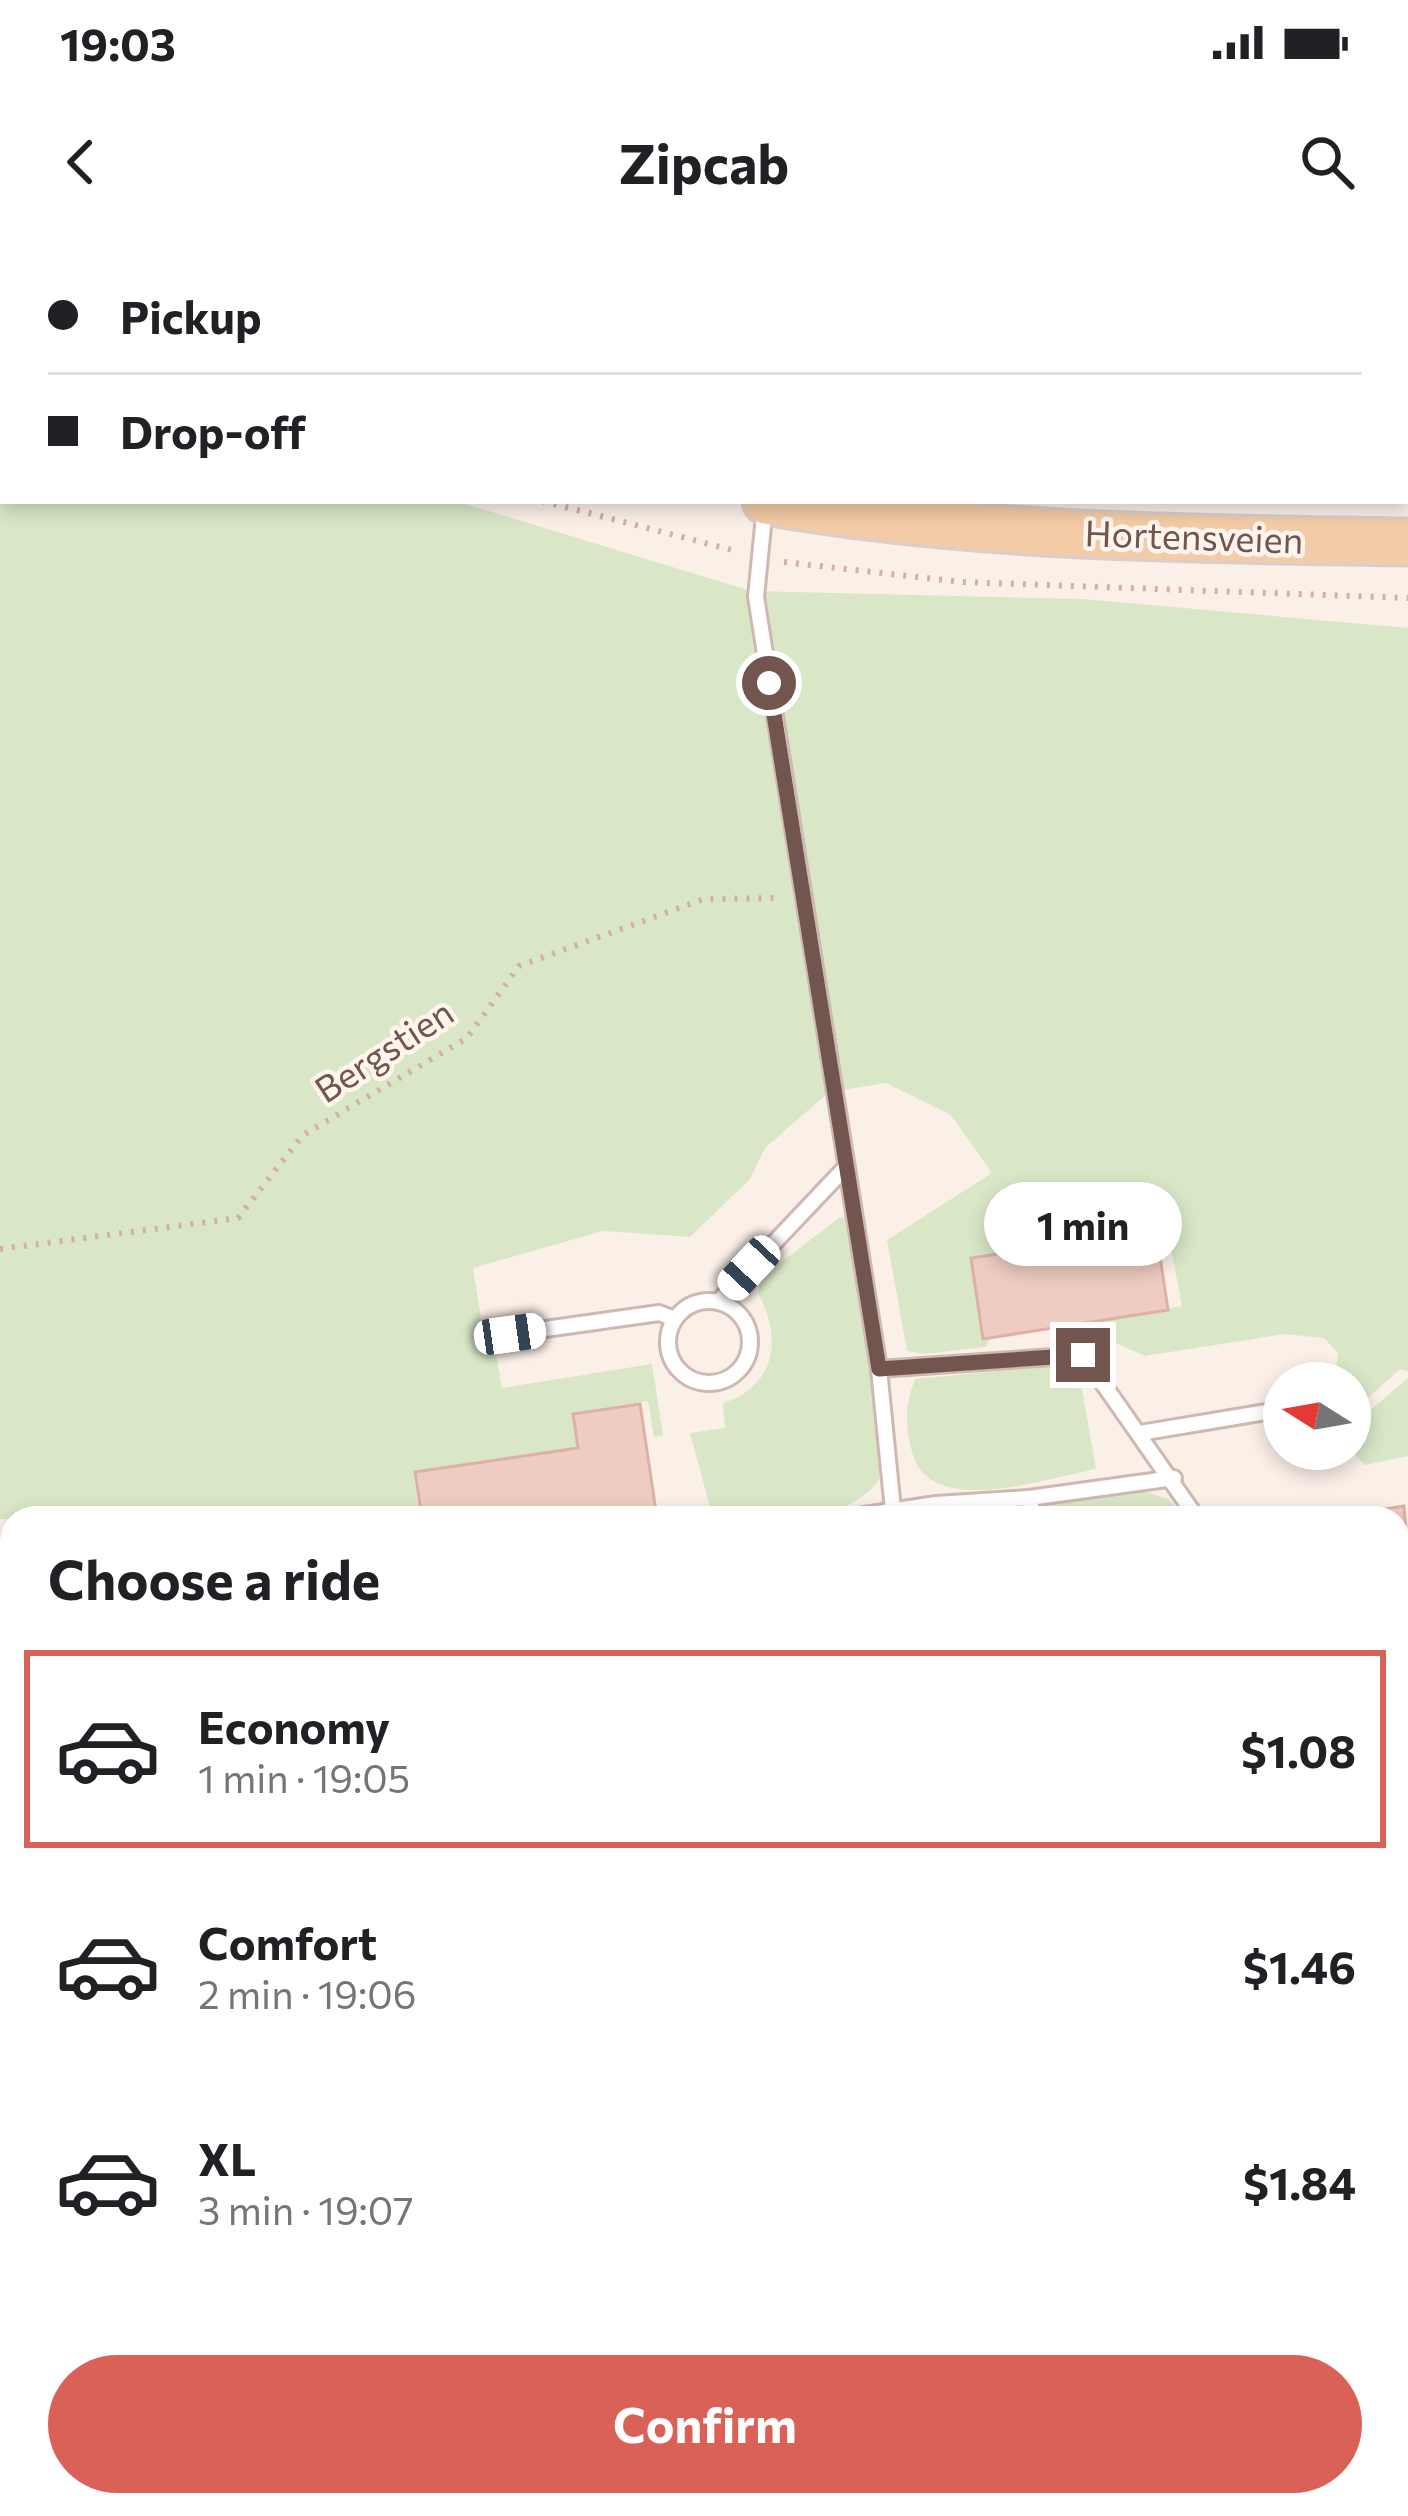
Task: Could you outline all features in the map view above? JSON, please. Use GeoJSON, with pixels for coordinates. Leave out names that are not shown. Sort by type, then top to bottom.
{"type":"FeatureCollection","features":[{"type":"Feature","properties":{"kind":"main road","name":"Hortensveien"},"geometry":{"type":"LineString","coordinates":[[783,504],[886,522],[1002,530],[1408,542]]}},
{"type":"Feature","properties":{"kind":"lane"},"geometry":{"type":"LineString","coordinates":[[766,504],[756,597],[879,1369],[893,1506]]}},
{"type":"Feature","properties":{"kind":"lane"},"geometry":{"type":"LineString","coordinates":[[718,1302],[844,1169]]}},
{"type":"Feature","properties":{"kind":"lane"},"geometry":{"type":"LineString","coordinates":[[698,1302],[718,1302],[742,1317],[750,1335],[743,1365],[728,1378],[698,1381],[680,1370],[668,1340],[675,1319],[698,1302]]}},
{"type":"Feature","properties":{"kind":"lane"},"geometry":{"type":"LineString","coordinates":[[510,1334],[659,1313],[675,1319]]}},
{"type":"Feature","properties":{"kind":"lane"},"geometry":{"type":"LineString","coordinates":[[879,1369],[1083,1355],[1189,1506]]}},
{"type":"Feature","properties":{"kind":"lane"},"geometry":{"type":"LineString","coordinates":[[1141,1433],[1263,1413]]}},
{"type":"Feature","properties":{"kind":"lane"},"geometry":{"type":"LineString","coordinates":[[938,1506],[1174,1478]]}},
{"type":"Feature","properties":{"kind":"lane"},"geometry":{"type":"LineString","coordinates":[[1029,1498],[1031,1506]]}},
{"type":"Feature","properties":{"kind":"path","name":"Bergstien"},"geometry":{"type":"LineString","coordinates":[[0,1250],[238,1218],[303,1136],[466,1038],[519,966],[704,899],[801,898]]}},
{"type":"Feature","properties":{"kind":"green space"},"geometry":{"type":"Polygon","coordinates":[[[0,504],[466,504],[751,591],[1083,599],[1408,628],[1408,1371],[1400,1369],[1371,1395],[1371,1362],[1337,1362],[1338,1353],[1324,1338],[1284,1334],[1145,1356],[1104,1338],[1102,1320],[1182,1306],[1167,1228],[976,1261],[989,1340],[986,1347],[924,1354],[907,1351],[887,1240],[992,1173],[951,1115],[886,1083],[829,1092],[765,1148],[750,1179],[690,1237],[603,1231],[473,1268],[487,1355],[496,1354],[502,1388],[652,1364],[663,1435],[654,1437],[648,1401],[577,1412],[583,1451],[414,1478],[418,1506],[0,1506],[0,504]]]}},
{"type":"Feature","properties":{"kind":"green space"},"geometry":{"type":"Polygon","coordinates":[[[851,1216],[885,1470],[871,1489],[844,1506],[710,1506],[690,1433],[725,1428],[723,1403],[755,1385],[764,1372],[772,1343],[758,1293],[762,1277],[839,1218],[851,1216]]]}},
{"type":"Feature","properties":{"kind":"green space"},"geometry":{"type":"Polygon","coordinates":[[[1068,1364],[1078,1367],[1096,1469],[1020,1486],[965,1490],[941,1485],[923,1473],[912,1452],[907,1423],[915,1379],[1068,1364]]]}},
{"type":"Feature","properties":{"kind":"green space"},"geometry":{"type":"Polygon","coordinates":[[[1408,1378],[1408,1456],[1371,1464],[1371,1410],[1408,1378]]]}},
{"type":"Feature","properties":{"kind":"green space"},"geometry":{"type":"Polygon","coordinates":[[[1144,1491],[1175,1506],[1050,1506],[1066,1497],[1144,1491]]]}},
{"type":"Feature","properties":{"kind":"building"},"geometry":{"type":"Polygon","coordinates":[[[1156,1230],[1168,1310],[983,1339],[971,1258],[1156,1230]]]}},
{"type":"Feature","properties":{"kind":"building"},"geometry":{"type":"Polygon","coordinates":[[[640,1404],[655,1506],[420,1506],[415,1472],[578,1448],[573,1414],[640,1404]]]}},
{"type":"Feature","properties":{"kind":"route"},"geometry":{"type":"LineString","coordinates":[[769,683],[879,1369],[1067,1352],[1083,1355]]}}]}
